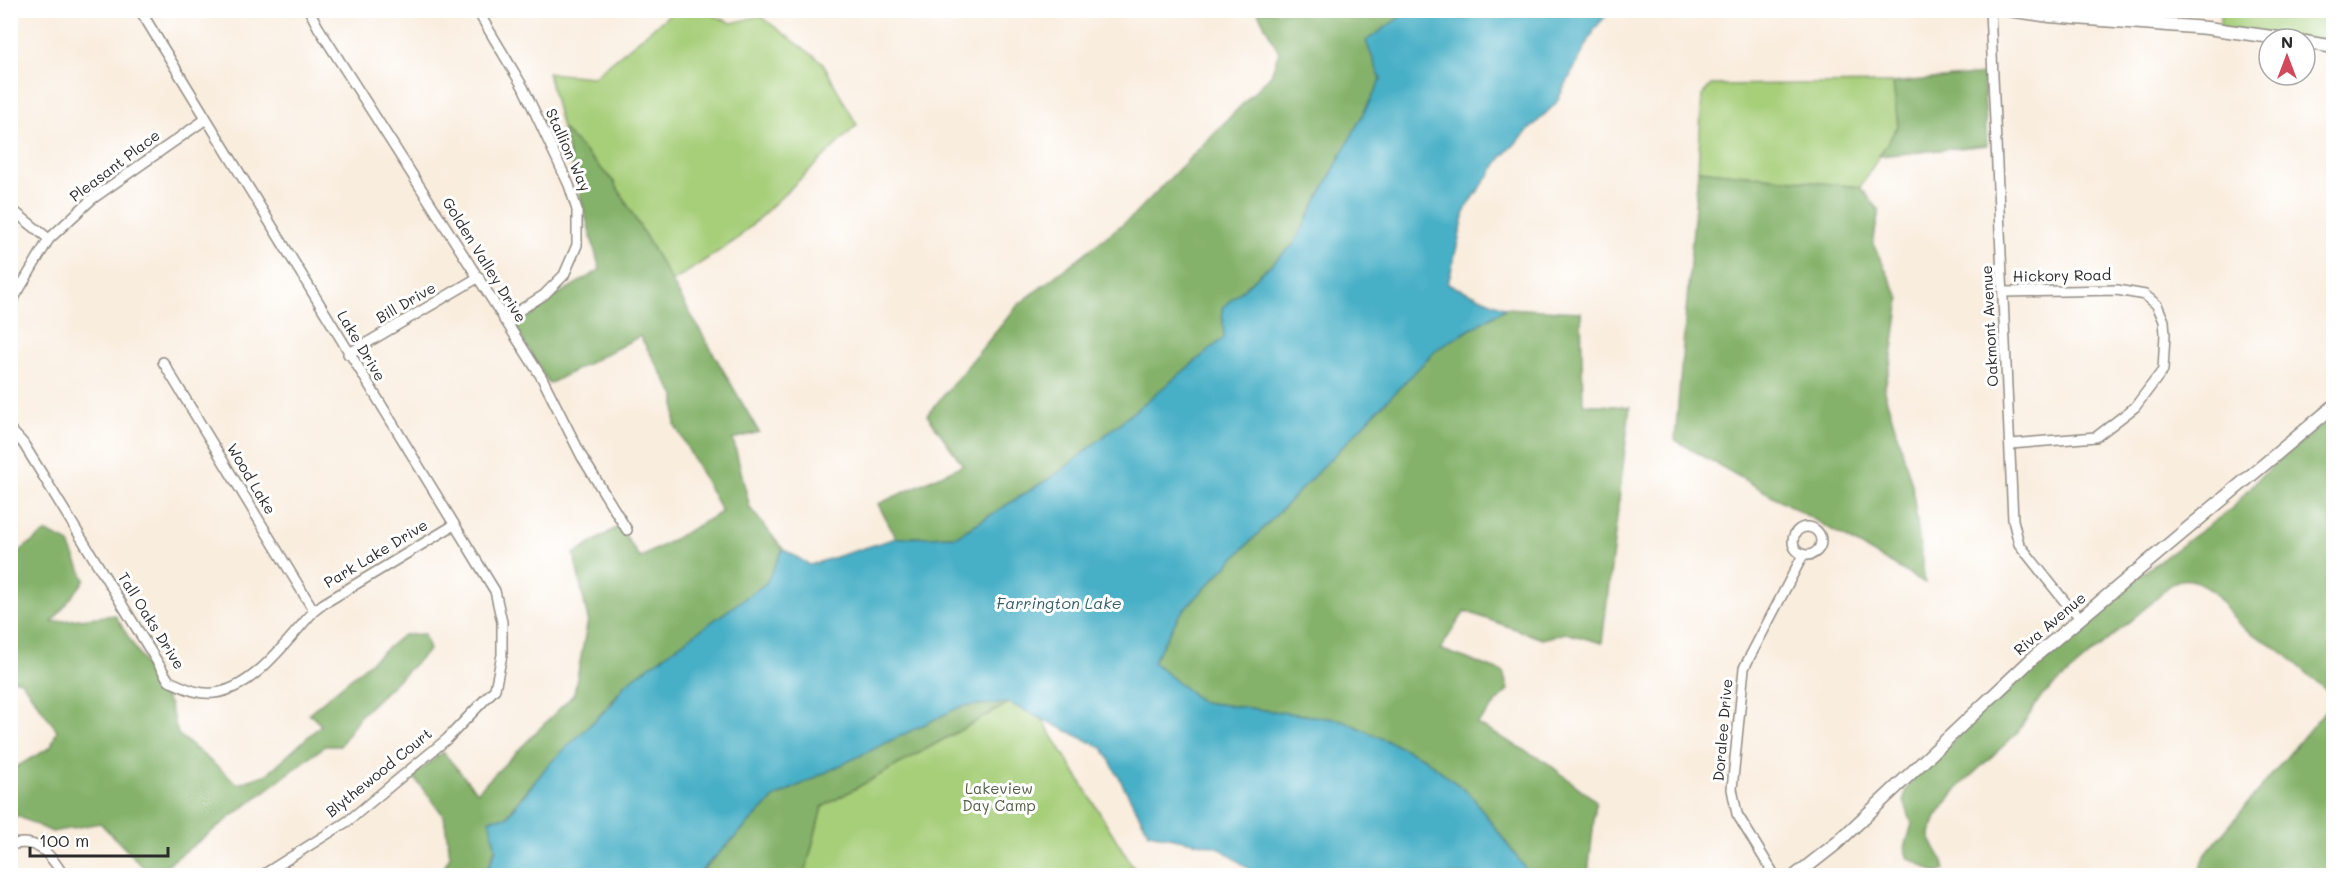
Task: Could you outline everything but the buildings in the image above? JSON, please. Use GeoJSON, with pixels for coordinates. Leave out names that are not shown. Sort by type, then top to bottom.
{"type":"FeatureCollection","features":[{"type":"Feature","properties":{"kind":"street","name":"Lake Drive"},"geometry":{"type":"LineString","coordinates":[[140,10],[348,354],[495,591],[502,622],[502,655],[495,689],[479,705]]}},
{"type":"Feature","properties":{"kind":"street","name":"Golden Valley Drive"},"geometry":{"type":"LineString","coordinates":[[309,10],[542,378],[582,457],[627,530]]}},
{"type":"Feature","properties":{"kind":"street","name":"Stallion Way"},"geometry":{"type":"LineString","coordinates":[[477,10],[523,87],[569,185],[577,210],[577,245],[564,275],[544,295],[504,320]]}},
{"type":"Feature","properties":{"kind":"street","name":"Oakmont Avenue"},"geometry":{"type":"LineString","coordinates":[[1990,10],[2013,520],[2019,544],[2066,603],[2081,618]]}},
{"type":"Feature","properties":{"kind":"street"},"geometry":{"type":"LineString","coordinates":[[2008,10],[2050,16],[2207,28],[2257,35]]}},
{"type":"Feature","properties":{"kind":"street"},"geometry":{"type":"LineString","coordinates":[[2142,10],[2143,24]]}},
{"type":"Feature","properties":{"kind":"street"},"geometry":{"type":"LineString","coordinates":[[2317,44],[2334,47]]}},
{"type":"Feature","properties":{"kind":"street","name":"Pleasant Place"},"geometry":{"type":"LineString","coordinates":[[10,305],[49,239],[92,199],[206,118]]}},
{"type":"Feature","properties":{"kind":"street"},"geometry":{"type":"LineString","coordinates":[[10,208],[49,239]]}},
{"type":"Feature","properties":{"kind":"street","name":"Bill Drive"},"geometry":{"type":"LineString","coordinates":[[348,354],[479,278]]}},
{"type":"Feature","properties":{"kind":"street","name":"Hickory Road"},"geometry":{"type":"LineString","coordinates":[[2004,292],[2117,290],[2145,295],[2157,305],[2164,321],[2165,334],[2163,370],[2135,407],[2096,437],[2011,444]]}},
{"type":"Feature","properties":{"kind":"street","name":"Wood Lake"},"geometry":{"type":"LineString","coordinates":[[163,362],[314,611]]}},
{"type":"Feature","properties":{"kind":"street","name":"Riva Avenue"},"geometry":{"type":"LineString","coordinates":[[1795,876],[1837,843],[1984,703],[2081,618],[2334,406]]}},
{"type":"Feature","properties":{"kind":"street","name":"Tall Oaks Drive"},"geometry":{"type":"LineString","coordinates":[[10,429],[23,443],[169,681],[192,691],[213,694],[233,688],[256,673],[314,611]]}},
{"type":"Feature","properties":{"kind":"street","name":"Park Lake Drive"},"geometry":{"type":"LineString","coordinates":[[314,611],[454,525]]}},
{"type":"Feature","properties":{"kind":"street","name":"Doralee Drive"},"geometry":{"type":"LineString","coordinates":[[1775,876],[1737,814],[1732,789],[1744,668],[1803,555]]}},
{"type":"Feature","properties":{"kind":"street","name":"Blythewood Court"},"geometry":{"type":"LineString","coordinates":[[261,876],[348,821],[447,739],[479,705]]}},
{"type":"Feature","properties":{"kind":"street"},"geometry":{"type":"LineString","coordinates":[[10,845],[29,844],[46,851],[64,876]]}},
{"type":"Feature","properties":{"kind":"green space"},"geometry":{"type":"Polygon","coordinates":[[[674,11],[703,11],[732,23],[760,16],[822,62],[857,125],[736,240],[672,282],[614,182],[562,128],[548,73],[593,77],[674,11]]]}},
{"type":"Feature","properties":{"kind":"green space"},"geometry":{"type":"Polygon","coordinates":[[[1257,11],[1409,11],[1367,41],[1381,80],[1294,244],[1222,308],[1224,338],[1061,471],[957,536],[896,538],[878,504],[963,465],[927,415],[1018,305],[1133,216],[1271,75],[1279,52],[1257,11]]]}},
{"type":"Feature","properties":{"kind":"green space"},"geometry":{"type":"Polygon","coordinates":[[[2220,11],[2333,11],[2333,45],[2317,42],[2317,27],[2257,27],[2257,33],[2220,28],[2220,11]]]}},
{"type":"Feature","properties":{"kind":"green space"},"geometry":{"type":"Polygon","coordinates":[[[1983,74],[1987,145],[1879,156],[1898,126],[1893,83],[1983,74]]]}},
{"type":"Feature","properties":{"kind":"green space"},"geometry":{"type":"Polygon","coordinates":[[[1893,83],[1898,126],[1860,187],[1698,170],[1702,95],[1711,85],[1893,83]]]}},
{"type":"Feature","properties":{"kind":"green space"},"geometry":{"type":"Polygon","coordinates":[[[562,128],[614,182],[759,432],[733,439],[750,508],[783,549],[766,583],[625,684],[597,718],[535,780],[505,820],[485,875],[440,875],[450,856],[444,816],[413,776],[443,752],[477,792],[574,694],[588,620],[574,554],[619,526],[640,558],[722,512],[675,425],[675,396],[640,336],[549,384],[512,321],[600,270],[562,128]]]}},
{"type":"Feature","properties":{"kind":"green space"},"geometry":{"type":"Polygon","coordinates":[[[1698,170],[1860,187],[1879,210],[1873,244],[1900,299],[1892,356],[1884,391],[1912,484],[1925,583],[1675,440],[1698,170]]]}},
{"type":"Feature","properties":{"kind":"green space"},"geometry":{"type":"Polygon","coordinates":[[[1506,308],[1581,312],[1583,404],[1630,407],[1602,643],[1566,633],[1542,639],[1465,611],[1440,649],[1503,672],[1508,690],[1477,724],[1546,762],[1596,801],[1588,875],[1530,875],[1471,795],[1424,758],[1342,720],[1202,702],[1153,662],[1180,614],[1437,349],[1506,308]]]}},
{"type":"Feature","properties":{"kind":"green space"},"geometry":{"type":"Polygon","coordinates":[[[2333,416],[2333,875],[2203,875],[2200,869],[2206,854],[2328,707],[2331,699],[2328,692],[2289,657],[2240,625],[2214,593],[2200,583],[2191,580],[2180,580],[2168,587],[2040,698],[2017,733],[1960,786],[1936,817],[1930,833],[1931,841],[1945,870],[1937,874],[1907,857],[1905,848],[1912,824],[1904,801],[1905,792],[1918,771],[1945,750],[1992,700],[2121,589],[2231,509],[2261,476],[2333,416]]]}},
{"type":"Feature","properties":{"kind":"green space"},"geometry":{"type":"Polygon","coordinates":[[[46,532],[68,542],[85,580],[52,622],[115,615],[169,703],[178,734],[238,784],[267,774],[321,725],[309,713],[403,635],[424,634],[429,650],[359,717],[340,746],[325,746],[151,875],[100,823],[52,832],[11,813],[11,770],[51,747],[57,730],[21,681],[11,679],[11,557],[46,532]]]}},
{"type":"Feature","properties":{"kind":"green space","name":"Lakeview Day Camp"},"geometry":{"type":"Polygon","coordinates":[[[1009,703],[1042,719],[1138,875],[807,876],[805,874],[822,807],[1009,703]]]}},
{"type":"Feature","properties":{"kind":"green space"},"geometry":{"type":"Polygon","coordinates":[[[1009,703],[822,807],[805,873],[807,875],[697,876],[775,797],[962,706],[1009,703]]]}},
{"type":"Feature","properties":{"kind":"water","name":"Farrington Lake"},"geometry":{"type":"Polygon","coordinates":[[[1409,11],[1610,11],[1596,27],[1556,103],[1502,157],[1466,208],[1448,284],[1506,308],[1437,349],[1180,614],[1153,662],[1202,702],[1342,720],[1424,758],[1471,795],[1530,875],[1258,875],[1218,847],[1149,833],[1103,748],[1009,703],[962,706],[775,797],[697,875],[485,875],[496,850],[489,819],[507,817],[547,766],[611,705],[625,684],[766,583],[783,549],[810,565],[896,538],[957,536],[1061,471],[1224,338],[1222,308],[1294,244],[1381,80],[1366,41],[1409,11]]]}}]}
